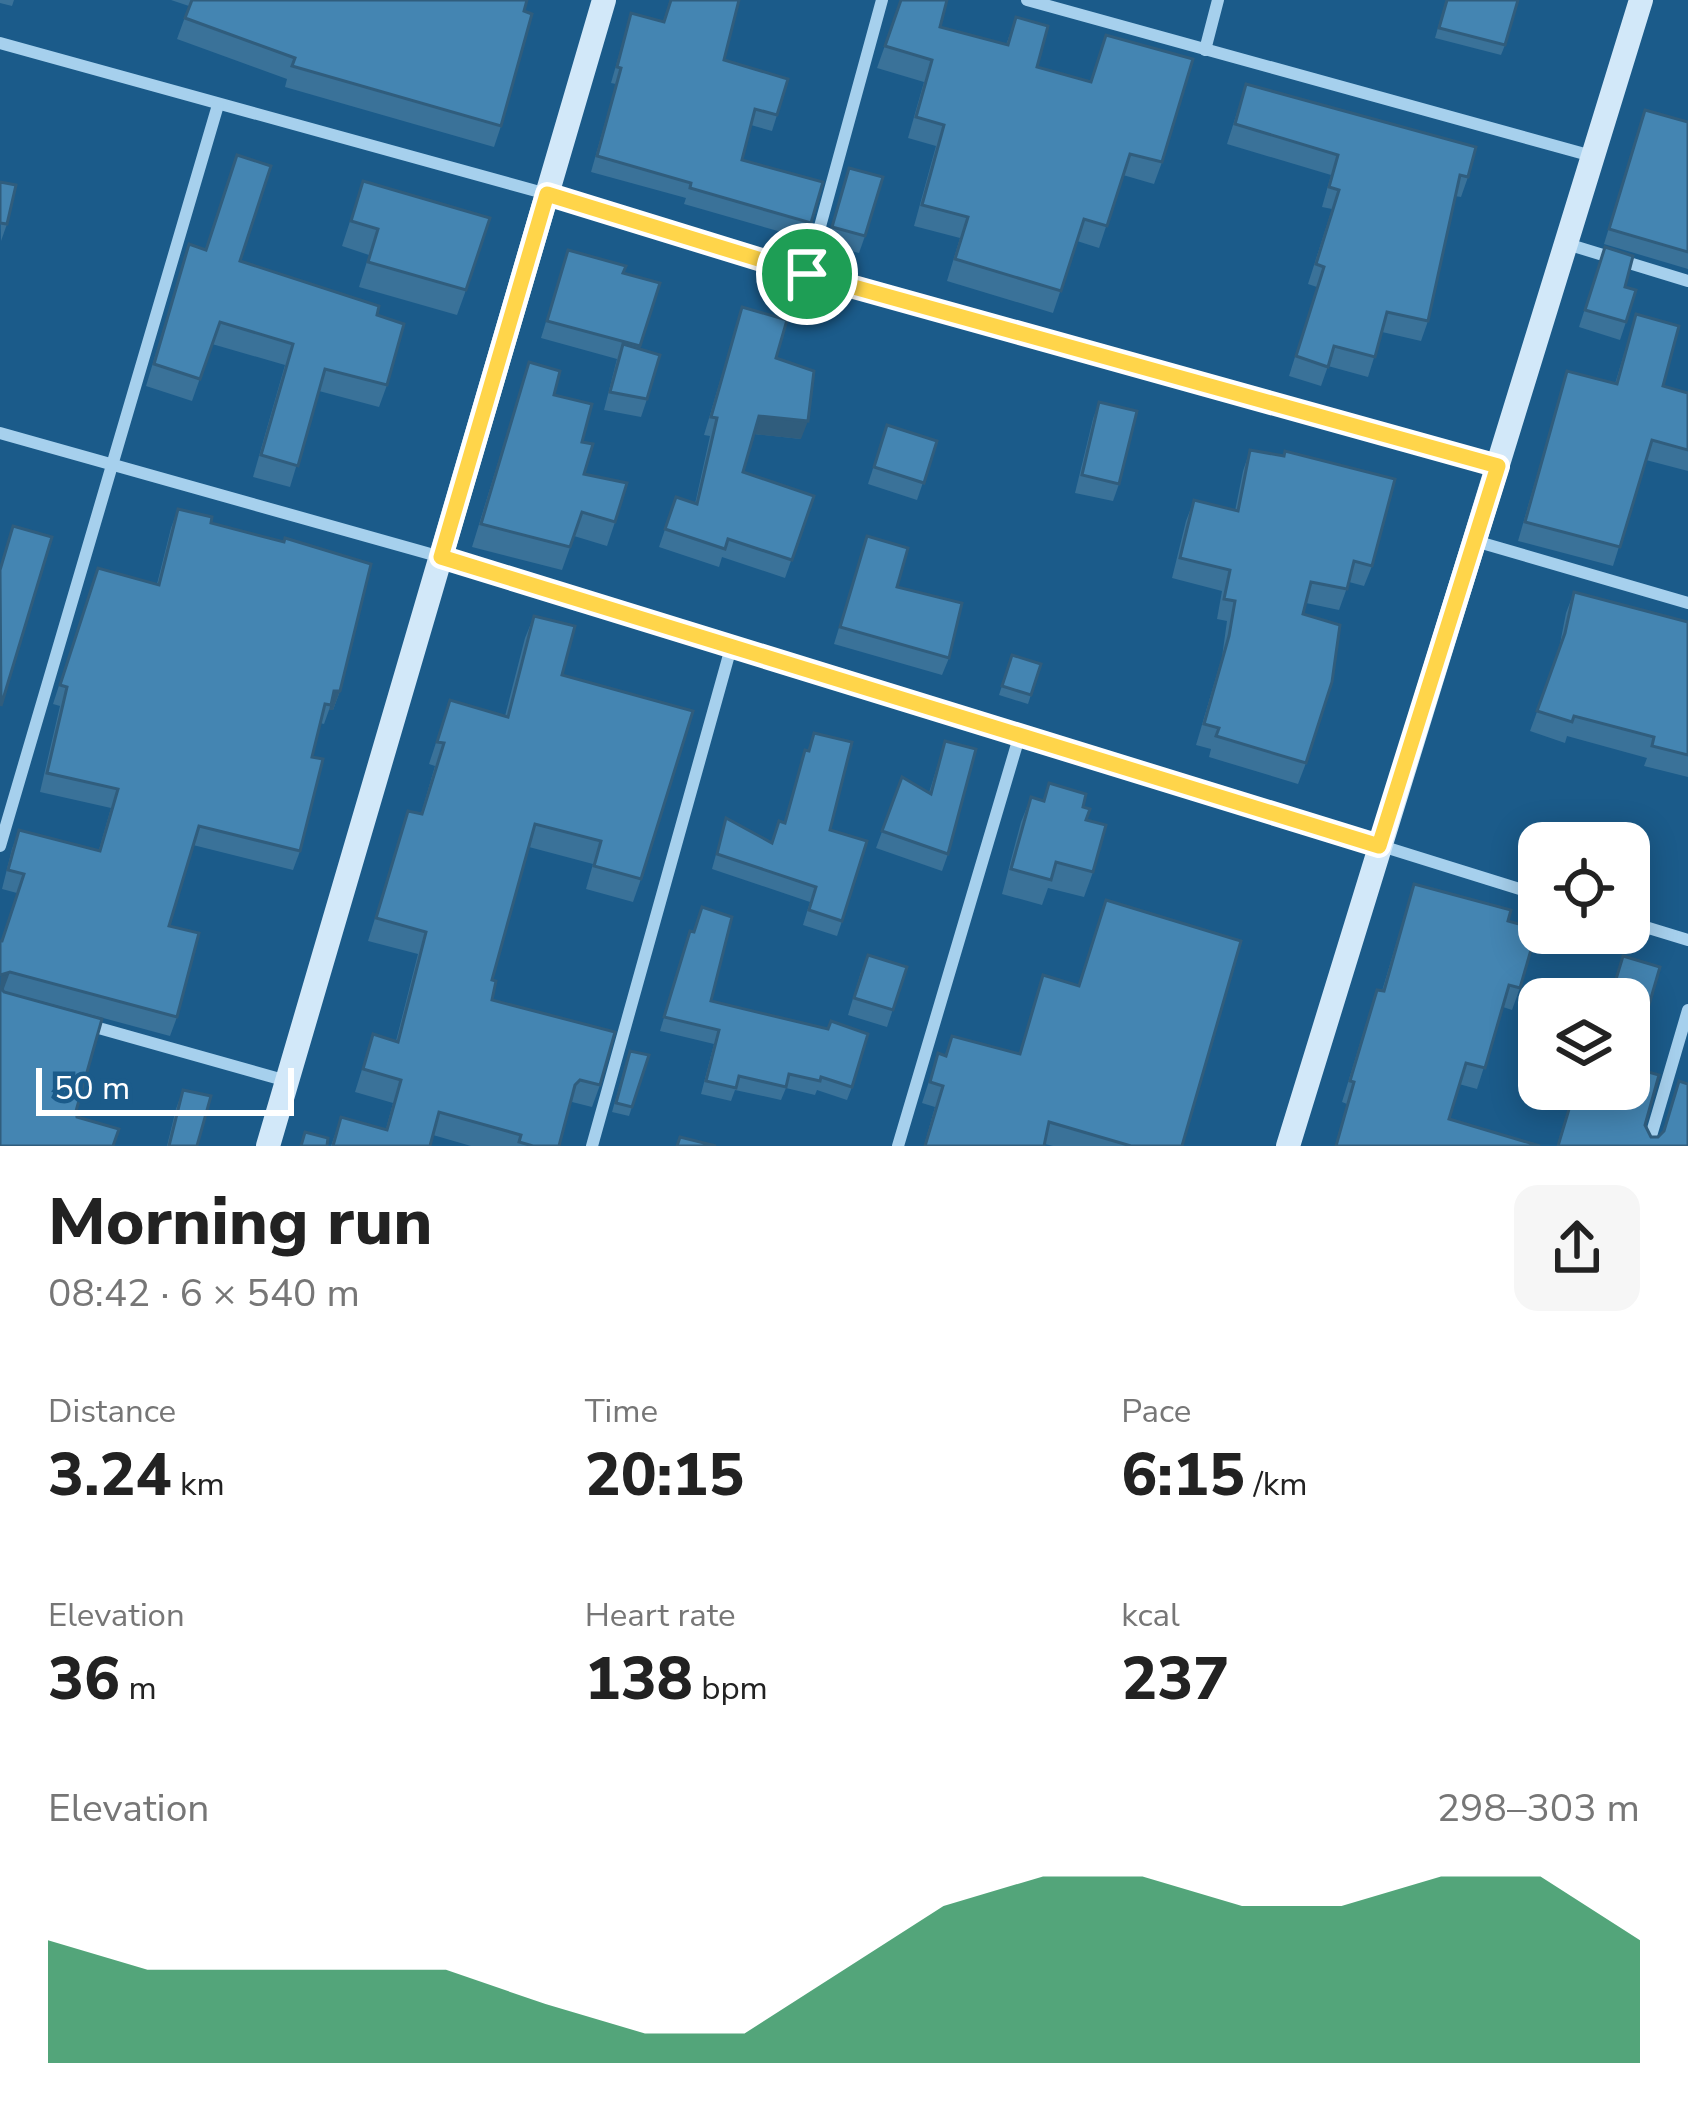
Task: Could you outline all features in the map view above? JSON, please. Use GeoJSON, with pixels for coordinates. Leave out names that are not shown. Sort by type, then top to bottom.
{"type":"FeatureCollection","features":[{"type":"Feature","properties":{"kind":"street"},"geometry":{"type":"LineString","coordinates":[[268,1146],[604,0]]}},
{"type":"Feature","properties":{"kind":"street"},"geometry":{"type":"LineString","coordinates":[[807,274],[882,0]]}},
{"type":"Feature","properties":{"kind":"street"},"geometry":{"type":"LineString","coordinates":[[1027,0],[1592,156]]}},
{"type":"Feature","properties":{"kind":"street"},"geometry":{"type":"LineString","coordinates":[[1204,50],[1218,0]]}},
{"type":"Feature","properties":{"kind":"street"},"geometry":{"type":"LineString","coordinates":[[1288,1146],[1641,0]]}},
{"type":"Feature","properties":{"kind":"street"},"geometry":{"type":"LineString","coordinates":[[0,44],[547,194],[807,274],[1498,466]]}},
{"type":"Feature","properties":{"kind":"street"},"geometry":{"type":"LineString","coordinates":[[0,846],[218,105]]}},
{"type":"Feature","properties":{"kind":"street"},"geometry":{"type":"LineString","coordinates":[[1568,244],[1688,281]]}},
{"type":"Feature","properties":{"kind":"street"},"geometry":{"type":"LineString","coordinates":[[0,433],[732,644],[1518,889]]}},
{"type":"Feature","properties":{"kind":"street"},"geometry":{"type":"LineString","coordinates":[[1475,541],[1688,603]]}},
{"type":"Feature","properties":{"kind":"street"},"geometry":{"type":"LineString","coordinates":[[592,1146],[732,644]]}},
{"type":"Feature","properties":{"kind":"street"},"geometry":{"type":"LineString","coordinates":[[898,1146],[1020,734]]}},
{"type":"Feature","properties":{"kind":"street"},"geometry":{"type":"LineString","coordinates":[[1650,928],[1688,940]]}},
{"type":"Feature","properties":{"kind":"street"},"geometry":{"type":"LineString","coordinates":[[1648,1146],[1688,1010]]}},
{"type":"Feature","properties":{"kind":"street"},"geometry":{"type":"LineString","coordinates":[[66,1019],[287,1081]]}},
{"type":"Feature","properties":{"kind":"building"},"geometry":{"type":"Polygon","coordinates":[[[192,0],[527,0],[524,11],[532,14],[501,126],[292,66],[295,58],[185,18],[192,0]]]}},
{"type":"Feature","properties":{"kind":"building"},"geometry":{"type":"Polygon","coordinates":[[[671,0],[739,0],[724,60],[788,79],[777,115],[755,109],[742,160],[823,182],[811,223],[597,156],[631,13],[664,22],[671,0]]]}},
{"type":"Feature","properties":{"kind":"building"},"geometry":{"type":"Polygon","coordinates":[[[901,0],[947,0],[940,27],[1008,45],[1016,17],[1048,26],[1037,67],[1091,82],[1106,35],[1193,59],[1162,162],[1130,154],[1107,226],[1084,219],[1061,291],[955,259],[968,217],[922,205],[944,125],[916,117],[932,60],[885,46],[901,0]]]}},
{"type":"Feature","properties":{"kind":"building"},"geometry":{"type":"Polygon","coordinates":[[[1447,0],[1518,0],[1505,45],[1439,28],[1447,0]]]}},
{"type":"Feature","properties":{"kind":"building"},"geometry":{"type":"Polygon","coordinates":[[[1246,84],[1476,147],[1468,177],[1460,175],[1428,321],[1387,312],[1375,357],[1334,346],[1328,367],[1296,356],[1324,267],[1316,264],[1339,190],[1329,187],[1338,155],[1235,124],[1246,84]]]}},
{"type":"Feature","properties":{"kind":"building"},"geometry":{"type":"Polygon","coordinates":[[[1645,110],[1688,122],[1688,252],[1609,229],[1645,110]]]}},
{"type":"Feature","properties":{"kind":"building"},"geometry":{"type":"Polygon","coordinates":[[[237,155],[271,166],[240,261],[379,306],[377,315],[404,324],[387,385],[325,369],[298,466],[261,455],[293,344],[220,322],[200,379],[154,364],[189,244],[206,250],[237,155]]]}},
{"type":"Feature","properties":{"kind":"building"},"geometry":{"type":"Polygon","coordinates":[[[849,168],[883,177],[865,236],[832,227],[849,168]]]}},
{"type":"Feature","properties":{"kind":"building"},"geometry":{"type":"Polygon","coordinates":[[[363,181],[490,218],[466,290],[368,262],[378,229],[351,221],[363,181]]]}},
{"type":"Feature","properties":{"kind":"building"},"geometry":{"type":"Polygon","coordinates":[[[0,182],[16,185],[7,224],[0,223],[0,182]]]}},
{"type":"Feature","properties":{"kind":"building"},"geometry":{"type":"Polygon","coordinates":[[[1605,247],[1633,256],[1625,287],[1636,290],[1626,322],[1585,310],[1605,247]]]}},
{"type":"Feature","properties":{"kind":"building"},"geometry":{"type":"Polygon","coordinates":[[[568,250],[626,266],[623,273],[660,283],[640,346],[547,321],[568,250]]]}},
{"type":"Feature","properties":{"kind":"building"},"geometry":{"type":"Polygon","coordinates":[[[742,307],[787,320],[776,358],[814,371],[808,421],[759,416],[743,472],[814,496],[792,560],[728,539],[725,549],[665,529],[676,497],[697,504],[717,418],[711,417],[742,307]]]}},
{"type":"Feature","properties":{"kind":"building"},"geometry":{"type":"Polygon","coordinates":[[[1636,314],[1679,326],[1663,386],[1688,393],[1688,450],[1652,440],[1620,547],[1525,522],[1567,371],[1617,384],[1636,314]]]}},
{"type":"Feature","properties":{"kind":"building"},"geometry":{"type":"Polygon","coordinates":[[[623,344],[660,355],[647,399],[610,392],[623,344]]]}},
{"type":"Feature","properties":{"kind":"building"},"geometry":{"type":"Polygon","coordinates":[[[529,362],[560,371],[554,395],[592,404],[582,442],[593,444],[584,474],[627,483],[615,522],[582,512],[570,547],[481,524],[529,362]]]}},
{"type":"Feature","properties":{"kind":"building"},"geometry":{"type":"Polygon","coordinates":[[[1099,402],[1137,411],[1119,484],[1082,475],[1099,402]]]}},
{"type":"Feature","properties":{"kind":"building"},"geometry":{"type":"Polygon","coordinates":[[[887,425],[937,441],[924,483],[874,467],[887,425]]]}},
{"type":"Feature","properties":{"kind":"building"},"geometry":{"type":"Polygon","coordinates":[[[1250,450],[1284,456],[1285,451],[1395,479],[1372,566],[1354,561],[1347,589],[1311,582],[1303,614],[1340,625],[1332,682],[1306,763],[1216,736],[1219,728],[1204,724],[1235,601],[1224,599],[1230,570],[1180,558],[1194,500],[1238,511],[1250,450]]]}},
{"type":"Feature","properties":{"kind":"building"},"geometry":{"type":"Polygon","coordinates":[[[178,509],[212,517],[211,523],[284,542],[285,538],[371,564],[340,691],[334,691],[331,705],[325,704],[312,757],[323,759],[300,851],[199,826],[169,926],[199,933],[177,1017],[10,972],[0,975],[0,941],[24,874],[8,870],[19,830],[100,851],[118,789],[47,773],[67,687],[60,685],[98,568],[159,585],[178,509]]]}},
{"type":"Feature","properties":{"kind":"building"},"geometry":{"type":"Polygon","coordinates":[[[13,526],[52,537],[1,706],[0,570],[13,526]]]}},
{"type":"Feature","properties":{"kind":"building"},"geometry":{"type":"Polygon","coordinates":[[[867,536],[908,548],[897,587],[962,603],[949,658],[840,627],[867,536]]]}},
{"type":"Feature","properties":{"kind":"building"},"geometry":{"type":"Polygon","coordinates":[[[1574,592],[1688,622],[1688,755],[1652,746],[1654,737],[1537,711],[1574,592]]]}},
{"type":"Feature","properties":{"kind":"building"},"geometry":{"type":"Polygon","coordinates":[[[534,616],[575,626],[562,675],[693,711],[641,879],[594,866],[601,841],[535,824],[492,980],[496,981],[492,1000],[615,1032],[600,1085],[580,1080],[575,1085],[559,1146],[533,1146],[519,1142],[521,1135],[439,1112],[430,1146],[333,1146],[341,1117],[387,1130],[401,1080],[363,1069],[373,1034],[398,1042],[426,932],[376,918],[408,811],[422,814],[444,743],[437,742],[450,700],[508,717],[534,616]]]}},
{"type":"Feature","properties":{"kind":"building"},"geometry":{"type":"Polygon","coordinates":[[[1012,655],[1041,664],[1031,695],[1002,686],[1012,655]]]}},
{"type":"Feature","properties":{"kind":"building"},"geometry":{"type":"Polygon","coordinates":[[[814,733],[852,742],[830,830],[867,841],[842,921],[809,910],[816,887],[717,854],[726,818],[772,843],[779,821],[785,823],[814,733]]]}},
{"type":"Feature","properties":{"kind":"building"},"geometry":{"type":"Polygon","coordinates":[[[945,741],[976,749],[948,854],[882,831],[902,777],[931,794],[945,741]]]}},
{"type":"Feature","properties":{"kind":"building"},"geometry":{"type":"Polygon","coordinates":[[[1049,783],[1086,794],[1083,807],[1090,809],[1086,820],[1106,825],[1093,872],[1056,862],[1051,880],[1011,869],[1031,797],[1044,801],[1049,783]]]}},
{"type":"Feature","properties":{"kind":"building"},"geometry":{"type":"Polygon","coordinates":[[[1414,884],[1511,910],[1508,921],[1518,924],[1518,954],[1530,954],[1523,978],[1518,978],[1518,987],[1509,985],[1485,1068],[1466,1063],[1449,1119],[1540,1146],[1336,1146],[1377,990],[1384,991],[1414,884]]]}},
{"type":"Feature","properties":{"kind":"building"},"geometry":{"type":"Polygon","coordinates":[[[1106,900],[1241,941],[1182,1146],[1131,1146],[1049,1122],[1044,1146],[925,1146],[943,1086],[930,1082],[938,1053],[946,1056],[952,1036],[1020,1054],[1043,975],[1079,986],[1106,900]]]}},
{"type":"Feature","properties":{"kind":"building"},"geometry":{"type":"Polygon","coordinates":[[[702,907],[732,917],[711,1001],[828,1029],[831,1021],[868,1034],[852,1087],[789,1074],[786,1087],[739,1076],[736,1088],[706,1081],[719,1030],[664,1017],[702,907]]]}},
{"type":"Feature","properties":{"kind":"building"},"geometry":{"type":"Polygon","coordinates":[[[868,955],[907,967],[893,1010],[854,998],[868,955]]]}},
{"type":"Feature","properties":{"kind":"building"},"geometry":{"type":"Polygon","coordinates":[[[1623,956],[1660,967],[1650,1001],[1650,978],[1616,978],[1623,956]]]}},
{"type":"Feature","properties":{"kind":"building"},"geometry":{"type":"Polygon","coordinates":[[[0,987],[102,1019],[76,1111],[77,1117],[119,1129],[113,1146],[0,1146],[0,987]]]}},
{"type":"Feature","properties":{"kind":"building"},"geometry":{"type":"Polygon","coordinates":[[[630,1051],[649,1055],[632,1107],[616,1103],[630,1051]]]}},
{"type":"Feature","properties":{"kind":"building"},"geometry":{"type":"Polygon","coordinates":[[[1650,1072],[1659,1075],[1650,1107],[1650,1072]]]}},
{"type":"Feature","properties":{"kind":"building"},"geometry":{"type":"Polygon","coordinates":[[[1679,1081],[1688,1084],[1688,1146],[1558,1146],[1569,1110],[1649,1110],[1645,1125],[1651,1137],[1658,1137],[1679,1081]]]}},
{"type":"Feature","properties":{"kind":"building"},"geometry":{"type":"Polygon","coordinates":[[[183,1090],[211,1096],[197,1146],[169,1146],[183,1090]]]}},
{"type":"Feature","properties":{"kind":"building"},"geometry":{"type":"Polygon","coordinates":[[[305,1132],[328,1138],[327,1146],[301,1146],[305,1132]]]}},
{"type":"Feature","properties":{"kind":"building"},"geometry":{"type":"Polygon","coordinates":[[[680,1137],[716,1146],[677,1146],[680,1137]]]}},
{"type":"Feature","properties":{"kind":"route"},"geometry":{"type":"LineString","coordinates":[[547,194],[807,274],[1498,466],[1379,846],[441,557],[547,194]]}}]}
